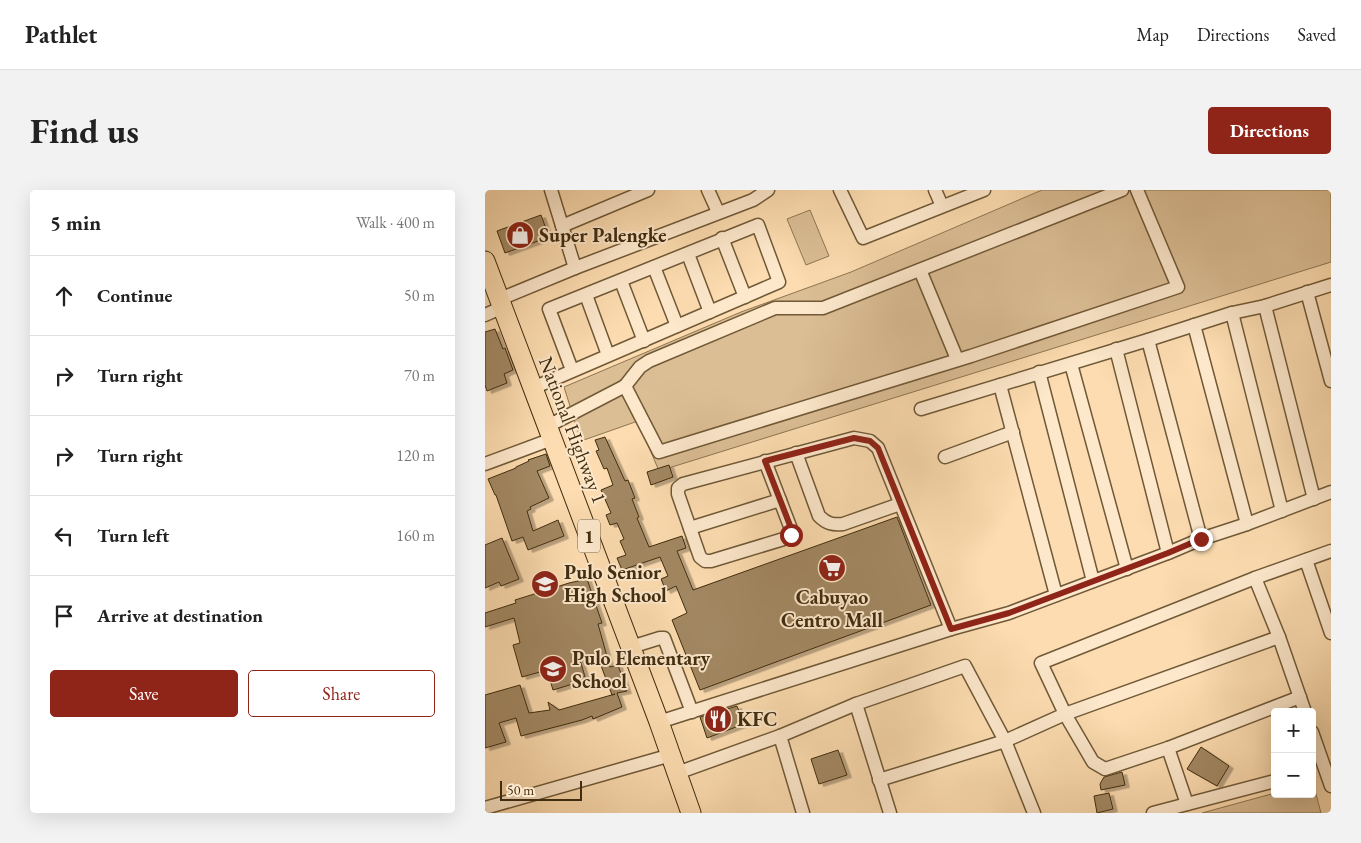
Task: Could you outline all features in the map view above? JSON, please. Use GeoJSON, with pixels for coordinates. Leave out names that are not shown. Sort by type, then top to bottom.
{"type":"FeatureCollection","features":[{"type":"Feature","properties":{"kind":"highway","name":"National Highway 1"},"geometry":{"type":"LineString","coordinates":[[485,260],[659,722],[691,813]]}},
{"type":"Feature","properties":{"kind":"street"},"geometry":{"type":"LineString","coordinates":[[551,190],[575,268]]}},
{"type":"Feature","properties":{"kind":"street"},"geometry":{"type":"LineString","coordinates":[[611,190],[616,202]]}},
{"type":"Feature","properties":{"kind":"street"},"geometry":{"type":"LineString","coordinates":[[562,226],[648,190]]}},
{"type":"Feature","properties":{"kind":"street"},"geometry":{"type":"LineString","coordinates":[[708,190],[719,212]]}},
{"type":"Feature","properties":{"kind":"street"},"geometry":{"type":"LineString","coordinates":[[485,314],[501,303],[575,268],[753,200],[768,190]]}},
{"type":"Feature","properties":{"kind":"street"},"geometry":{"type":"LineString","coordinates":[[935,190],[942,206]]}},
{"type":"Feature","properties":{"kind":"street"},"geometry":{"type":"LineString","coordinates":[[485,464],[550,433],[625,386],[640,367],[649,361],[775,308],[823,308],[1122,190]]}},
{"type":"Feature","properties":{"kind":"street"},"geometry":{"type":"LineString","coordinates":[[625,386],[659,452],[957,359],[1178,286],[1137,190]]}},
{"type":"Feature","properties":{"kind":"street"},"geometry":{"type":"LineString","coordinates":[[846,192],[863,238],[981,191]]}},
{"type":"Feature","properties":{"kind":"street"},"geometry":{"type":"LineString","coordinates":[[533,388],[779,282],[758,225],[549,309],[572,370]]}},
{"type":"Feature","properties":{"kind":"street"},"geometry":{"type":"LineString","coordinates":[[722,238],[745,296]]}},
{"type":"Feature","properties":{"kind":"street"},"geometry":{"type":"LineString","coordinates":[[688,254],[710,312]]}},
{"type":"Feature","properties":{"kind":"street"},"geometry":{"type":"LineString","coordinates":[[654,267],[677,326]]}},
{"type":"Feature","properties":{"kind":"street"},"geometry":{"type":"LineString","coordinates":[[920,270],[957,359]]}},
{"type":"Feature","properties":{"kind":"street"},"geometry":{"type":"LineString","coordinates":[[621,281],[643,341]]}},
{"type":"Feature","properties":{"kind":"street"},"geometry":{"type":"LineString","coordinates":[[921,409],[1232,313],[1265,306],[1331,284]]}},
{"type":"Feature","properties":{"kind":"street"},"geometry":{"type":"LineString","coordinates":[[1307,292],[1331,381]]}},
{"type":"Feature","properties":{"kind":"street"},"geometry":{"type":"LineString","coordinates":[[586,295],[608,356]]}},
{"type":"Feature","properties":{"kind":"street"},"geometry":{"type":"LineString","coordinates":[[1265,306],[1314,499]]}},
{"type":"Feature","properties":{"kind":"street"},"geometry":{"type":"LineString","coordinates":[[1232,313],[1282,511]]}},
{"type":"Feature","properties":{"kind":"street"},"geometry":{"type":"LineString","coordinates":[[1194,325],[1247,524]]}},
{"type":"Feature","properties":{"kind":"street"},"geometry":{"type":"LineString","coordinates":[[1148,340],[1201,539]]}},
{"type":"Feature","properties":{"kind":"street"},"geometry":{"type":"LineString","coordinates":[[1116,349],[1168,553]]}},
{"type":"Feature","properties":{"kind":"street"},"geometry":{"type":"LineString","coordinates":[[1071,364],[1127,569]]}},
{"type":"Feature","properties":{"kind":"street"},"geometry":{"type":"LineString","coordinates":[[1039,372],[1093,582]]}},
{"type":"Feature","properties":{"kind":"street"},"geometry":{"type":"LineString","coordinates":[[1000,384],[1056,595]]}},
{"type":"Feature","properties":{"kind":"street"},"geometry":{"type":"LineString","coordinates":[[945,457],[1013,432]]}},
{"type":"Feature","properties":{"kind":"street"},"geometry":{"type":"LineString","coordinates":[[765,461],[791,528],[791,535],[787,538],[711,561],[705,561],[700,557],[678,494],[678,488],[683,484],[765,461],[854,438],[870,441],[878,448],[951,629]]}},
{"type":"Feature","properties":{"kind":"street"},"geometry":{"type":"LineString","coordinates":[[796,453],[819,516],[826,523],[843,524],[901,504]]}},
{"type":"Feature","properties":{"kind":"street"},"geometry":{"type":"LineString","coordinates":[[659,722],[951,629],[1009,613],[1201,539],[1247,524],[1331,492]]}},
{"type":"Feature","properties":{"kind":"street"},"geometry":{"type":"LineString","coordinates":[[690,528],[780,500]]}},
{"type":"Feature","properties":{"kind":"street"},"geometry":{"type":"LineString","coordinates":[[1301,697],[1168,748],[1105,769],[1093,762],[1065,714],[1041,663],[1255,578],[1331,551]]}},
{"type":"Feature","properties":{"kind":"street"},"geometry":{"type":"LineString","coordinates":[[1306,560],[1331,633]]}},
{"type":"Feature","properties":{"kind":"street"},"geometry":{"type":"LineString","coordinates":[[1255,578],[1279,637],[1304,708]]}},
{"type":"Feature","properties":{"kind":"street"},"geometry":{"type":"LineString","coordinates":[[879,780],[1005,742],[1065,714],[1279,637]]}},
{"type":"Feature","properties":{"kind":"street"},"geometry":{"type":"LineString","coordinates":[[631,647],[664,638],[692,712]]}},
{"type":"Feature","properties":{"kind":"street"},"geometry":{"type":"LineString","coordinates":[[677,773],[780,736],[856,704],[965,666],[1005,742],[1034,813]]}},
{"type":"Feature","properties":{"kind":"street"},"geometry":{"type":"LineString","coordinates":[[856,704],[890,813]]}},
{"type":"Feature","properties":{"kind":"street"},"geometry":{"type":"LineString","coordinates":[[780,736],[803,813]]}},
{"type":"Feature","properties":{"kind":"street"},"geometry":{"type":"LineString","coordinates":[[1316,745],[1323,769],[1331,786]]}},
{"type":"Feature","properties":{"kind":"street"},"geometry":{"type":"LineString","coordinates":[[1168,748],[1187,804]]}},
{"type":"Feature","properties":{"kind":"street"},"geometry":{"type":"LineString","coordinates":[[485,808],[671,755]]}},
{"type":"Feature","properties":{"kind":"street"},"geometry":{"type":"LineString","coordinates":[[1153,813],[1271,782]]}},
{"type":"Feature","properties":{"kind":"shaded area"},"geometry":{"type":"Polygon","coordinates":[[[1042,190],[1331,190],[1331,262],[659,471],[638,421],[581,441],[564,387],[741,312],[851,272],[1042,190]]]}},
{"type":"Feature","properties":{"kind":"shaded area"},"geometry":{"type":"Polygon","coordinates":[[[810,210],[829,256],[806,265],[787,219],[810,210]]]}},
{"type":"Feature","properties":{"kind":"shaded area"},"geometry":{"type":"Polygon","coordinates":[[[1271,794],[1271,798],[1316,798],[1316,794],[1321,813],[1202,813],[1271,794]]]}},
{"type":"Feature","properties":{"kind":"building"},"geometry":{"type":"Polygon","coordinates":[[[541,215],[549,237],[505,253],[497,231],[541,215]]]}},
{"type":"Feature","properties":{"kind":"building"},"geometry":{"type":"Polygon","coordinates":[[[495,329],[503,349],[505,348],[513,370],[504,374],[507,383],[487,391],[485,385],[485,332],[495,329]]]}},
{"type":"Feature","properties":{"kind":"building"},"geometry":{"type":"Polygon","coordinates":[[[605,437],[625,481],[628,480],[635,498],[632,499],[639,517],[637,518],[649,547],[682,536],[686,548],[677,551],[693,590],[897,517],[931,605],[700,690],[672,620],[687,613],[676,586],[666,591],[661,579],[668,576],[660,557],[622,570],[617,558],[626,555],[620,541],[624,539],[617,523],[610,525],[606,515],[611,513],[601,490],[613,485],[607,468],[604,469],[596,451],[599,450],[595,440],[605,437]]]}},
{"type":"Feature","properties":{"kind":"building"},"geometry":{"type":"Polygon","coordinates":[[[546,454],[550,466],[537,471],[549,498],[530,507],[531,509],[527,511],[533,531],[558,520],[564,536],[528,550],[523,537],[512,541],[496,495],[488,479],[516,468],[528,460],[546,454]]]}},
{"type":"Feature","properties":{"kind":"building"},"geometry":{"type":"Polygon","coordinates":[[[669,465],[673,477],[651,485],[647,472],[669,465]]]}},
{"type":"Feature","properties":{"kind":"building"},"geometry":{"type":"Polygon","coordinates":[[[502,538],[519,579],[501,586],[499,582],[485,588],[485,545],[502,538]]]}},
{"type":"Feature","properties":{"kind":"building"},"geometry":{"type":"Polygon","coordinates":[[[587,579],[602,623],[598,624],[610,667],[618,665],[627,691],[617,693],[622,707],[593,719],[592,716],[521,736],[516,718],[499,723],[506,742],[485,748],[485,695],[520,685],[529,713],[550,710],[548,702],[559,710],[612,695],[597,655],[580,660],[586,680],[553,690],[547,670],[522,677],[513,645],[520,643],[514,618],[485,627],[485,613],[516,603],[515,600],[587,579]]]}},
{"type":"Feature","properties":{"kind":"building"},"geometry":{"type":"Polygon","coordinates":[[[737,706],[744,724],[707,738],[700,717],[737,706]]]}},
{"type":"Feature","properties":{"kind":"building"},"geometry":{"type":"Polygon","coordinates":[[[1201,747],[1229,766],[1217,786],[1187,769],[1201,747]]]}},
{"type":"Feature","properties":{"kind":"building"},"geometry":{"type":"Polygon","coordinates":[[[838,750],[847,775],[819,784],[811,759],[838,750]]]}},
{"type":"Feature","properties":{"kind":"building"},"geometry":{"type":"Polygon","coordinates":[[[1122,772],[1125,785],[1101,790],[1100,784],[1104,777],[1122,772]]]}},
{"type":"Feature","properties":{"kind":"building"},"geometry":{"type":"Polygon","coordinates":[[[1109,793],[1113,809],[1097,813],[1094,796],[1109,793]]]}},
{"type":"Feature","properties":{"kind":"place","name":"Super Palengke"},"geometry":{"type":"Point","coordinates":[520,235]}},
{"type":"Feature","properties":{"kind":"place","name":"Cabuyao Centro Mall"},"geometry":{"type":"Point","coordinates":[832,568]}},
{"type":"Feature","properties":{"kind":"place","name":"Pulo Senior High School"},"geometry":{"type":"Point","coordinates":[545,584]}},
{"type":"Feature","properties":{"kind":"place","name":"Pulo Elementary School"},"geometry":{"type":"Point","coordinates":[553,669]}},
{"type":"Feature","properties":{"kind":"place","name":"KFC"},"geometry":{"type":"Point","coordinates":[718,719]}},
{"type":"Feature","properties":{"kind":"route"},"geometry":{"type":"LineString","coordinates":[[791,535],[791,528],[765,461],[854,438],[870,441],[878,448],[951,629],[1009,613],[1201,539]]}}]}
